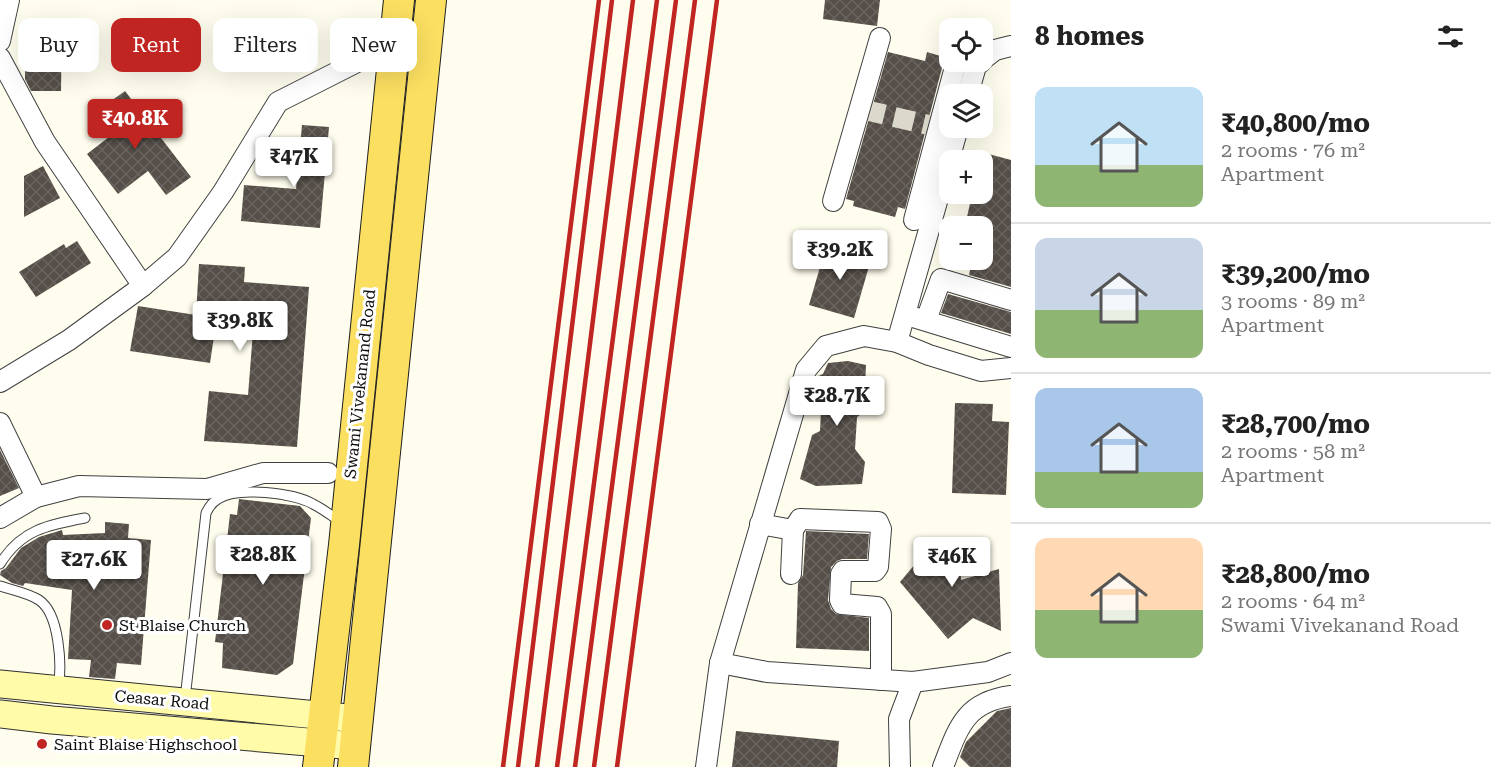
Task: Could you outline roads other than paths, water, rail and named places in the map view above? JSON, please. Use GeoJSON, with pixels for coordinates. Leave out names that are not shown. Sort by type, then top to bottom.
{"type":"FeatureCollection","features":[{"type":"Feature","properties":{"kind":"main road","name":"Swami Vivekanand Road"},"geometry":{"type":"LineString","coordinates":[[397,18],[399,0]]}},
{"type":"Feature","properties":{"kind":"main road","name":"Swami Vivekanand Road"},"geometry":{"type":"LineString","coordinates":[[355,744],[431,0]]}},
{"type":"Feature","properties":{"kind":"main road","name":"Swami Vivekanand Road"},"geometry":{"type":"LineString","coordinates":[[321,741],[346,525],[340,472],[391,72]]}},
{"type":"Feature","properties":{"kind":"main road"},"geometry":{"type":"LineString","coordinates":[[340,472],[383,474]]}},
{"type":"Feature","properties":{"kind":"main road","name":"Ceasar Road"},"geometry":{"type":"LineString","coordinates":[[0,684],[185,701],[321,741]]}},
{"type":"Feature","properties":{"kind":"main road","name":"Ceasar Road"},"geometry":{"type":"LineString","coordinates":[[0,714],[321,741]]}},
{"type":"Feature","properties":{"kind":"main road"},"geometry":{"type":"LineString","coordinates":[[321,741],[355,744]]}},
{"type":"Feature","properties":{"kind":"street"},"geometry":{"type":"LineString","coordinates":[[0,41],[9,0]]}},
{"type":"Feature","properties":{"kind":"street"},"geometry":{"type":"LineString","coordinates":[[833,201],[862,110],[880,38]]}},
{"type":"Feature","properties":{"kind":"street"},"geometry":{"type":"LineString","coordinates":[[993,52],[1011,46]]}},
{"type":"Feature","properties":{"kind":"street"},"geometry":{"type":"LineString","coordinates":[[0,58],[45,142],[143,286]]}},
{"type":"Feature","properties":{"kind":"street"},"geometry":{"type":"LineString","coordinates":[[0,382],[69,340],[143,286],[177,257],[223,192],[278,102],[337,72]]}},
{"type":"Feature","properties":{"kind":"street"},"geometry":{"type":"LineString","coordinates":[[914,220],[945,138]]}},
{"type":"Feature","properties":{"kind":"street"},"geometry":{"type":"LineString","coordinates":[[897,342],[946,138]]}},
{"type":"Feature","properties":{"kind":"street"},"geometry":{"type":"LineString","coordinates":[[926,320],[941,279],[1011,300]]}},
{"type":"Feature","properties":{"kind":"street"},"geometry":{"type":"LineString","coordinates":[[905,314],[1011,347]]}},
{"type":"Feature","properties":{"kind":"street"},"geometry":{"type":"LineString","coordinates":[[706,767],[720,663],[806,370],[826,346],[864,336],[897,342],[929,355],[981,371],[1011,368]]}},
{"type":"Feature","properties":{"kind":"street"},"geometry":{"type":"LineString","coordinates":[[0,423],[36,497]]}},
{"type":"Feature","properties":{"kind":"street"},"geometry":{"type":"LineString","coordinates":[[0,518],[36,497],[79,486],[207,489],[263,473],[340,472]]}},
{"type":"Feature","properties":{"kind":"street"},"geometry":{"type":"LineString","coordinates":[[791,573],[793,530],[800,519],[878,522],[881,529],[878,567],[875,571],[843,571],[840,600],[842,604],[877,607],[881,614],[881,680]]}},
{"type":"Feature","properties":{"kind":"street"},"geometry":{"type":"LineString","coordinates":[[760,524],[793,530]]}},
{"type":"Feature","properties":{"kind":"street"},"geometry":{"type":"LineString","coordinates":[[720,663],[767,672],[913,682],[988,672],[1011,663]]}},
{"type":"Feature","properties":{"kind":"street"},"geometry":{"type":"LineString","coordinates":[[943,767],[957,731],[969,712],[1002,697],[988,672]]}},
{"type":"Feature","properties":{"kind":"street"},"geometry":{"type":"LineString","coordinates":[[900,767],[899,719],[913,682]]}},
{"type":"Feature","properties":{"kind":"lane"},"geometry":{"type":"LineString","coordinates":[[185,701],[206,513],[210,506],[219,498],[230,494],[274,493],[293,496],[312,503],[346,525]]}},
{"type":"Feature","properties":{"kind":"lane"},"geometry":{"type":"LineString","coordinates":[[0,564],[9,550],[24,536],[51,524],[85,518]]}},
{"type":"Feature","properties":{"kind":"lane"},"geometry":{"type":"LineString","coordinates":[[0,586],[39,600],[50,612],[57,635],[60,670],[58,691]]}},
{"type":"Feature","properties":{"kind":"tunnel"},"geometry":{"type":"LineString","coordinates":[[865,110],[937,127]]}},
{"type":"Feature","properties":{"kind":"railway"},"geometry":{"type":"LineString","coordinates":[[503,767],[599,0]]}},
{"type":"Feature","properties":{"kind":"railway"},"geometry":{"type":"LineString","coordinates":[[518,767],[612,0]]}},
{"type":"Feature","properties":{"kind":"railway"},"geometry":{"type":"LineString","coordinates":[[537,767],[633,0]]}},
{"type":"Feature","properties":{"kind":"railway"},"geometry":{"type":"LineString","coordinates":[[557,767],[657,0]]}},
{"type":"Feature","properties":{"kind":"railway"},"geometry":{"type":"LineString","coordinates":[[575,767],[676,0]]}},
{"type":"Feature","properties":{"kind":"railway"},"geometry":{"type":"LineString","coordinates":[[594,767],[695,0]]}},
{"type":"Feature","properties":{"kind":"railway"},"geometry":{"type":"LineString","coordinates":[[617,767],[717,0]]}},
{"type":"Feature","properties":{"kind":"place","name":"St Blaise Church"},"geometry":{"type":"Point","coordinates":[107,625]}},
{"type":"Feature","properties":{"kind":"place","name":"Saint Blaise Highschool"},"geometry":{"type":"Point","coordinates":[42,744]}}]}
